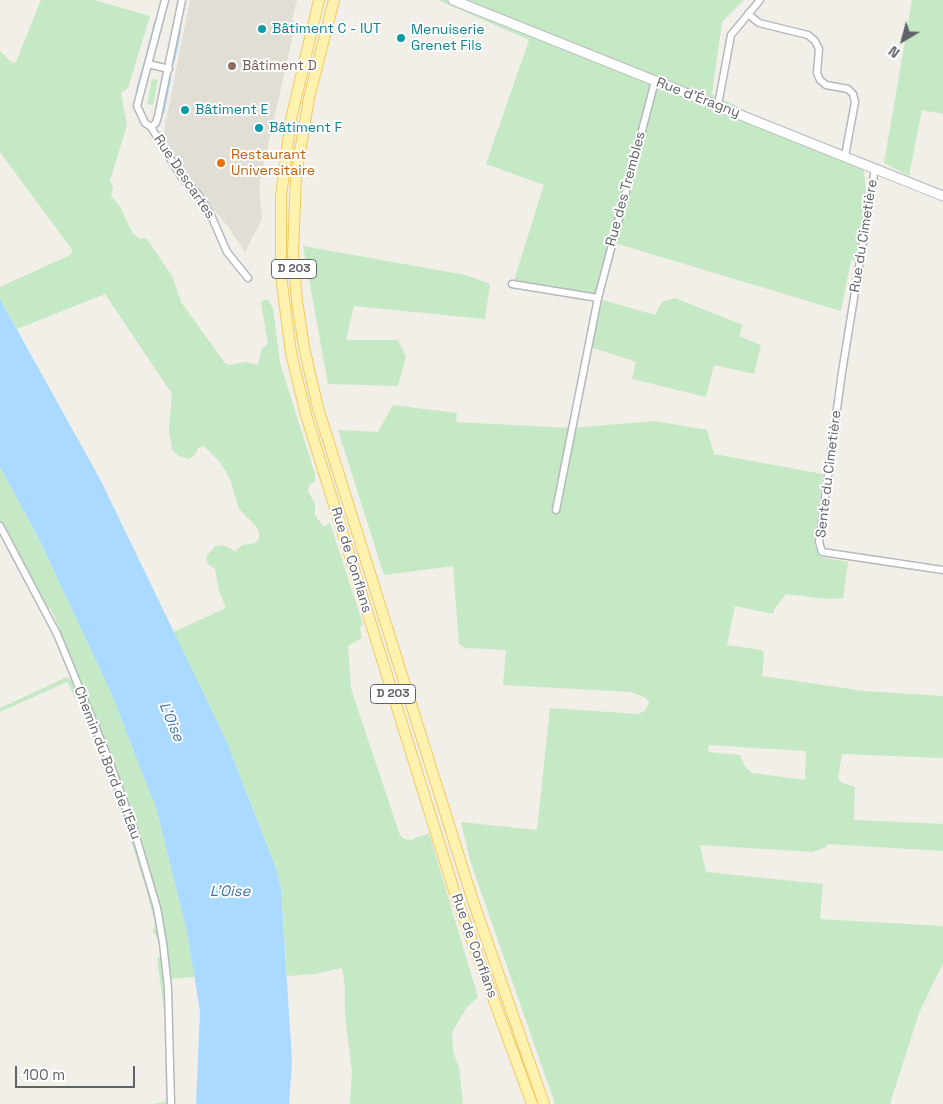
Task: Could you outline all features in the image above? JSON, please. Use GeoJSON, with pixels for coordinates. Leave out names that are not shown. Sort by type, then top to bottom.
{"type":"FeatureCollection","features":[{"type":"Feature","properties":{"kind":"main road","name":"Rue de Conflans"},"geometry":{"type":"LineString","coordinates":[[319,0],[291,119],[281,196],[281,276],[289,346],[306,415],[456,897],[532,1104]]}},
{"type":"Feature","properties":{"kind":"main road","name":"Rue de Conflans"},"geometry":{"type":"LineString","coordinates":[[334,0],[308,106],[295,191],[294,270],[304,347],[321,416],[471,892],[544,1104]]}},
{"type":"Feature","properties":{"kind":"street","name":"Rue Descartes"},"geometry":{"type":"LineString","coordinates":[[165,0],[137,106],[138,112],[151,127],[182,178],[197,193],[210,213],[227,252],[248,278]]}},
{"type":"Feature","properties":{"kind":"street"},"geometry":{"type":"LineString","coordinates":[[151,127],[156,123],[182,0]]}},
{"type":"Feature","properties":{"kind":"street","name":"Rue d'Éragny"},"geometry":{"type":"LineString","coordinates":[[453,0],[943,196]]}},
{"type":"Feature","properties":{"kind":"street"},"geometry":{"type":"LineString","coordinates":[[718,105],[728,43],[735,29],[760,0]]}},
{"type":"Feature","properties":{"kind":"street"},"geometry":{"type":"LineString","coordinates":[[748,14],[759,23],[808,35],[815,41],[819,49],[816,73],[820,80],[826,85],[848,89],[853,94],[855,102],[845,156]]}},
{"type":"Feature","properties":{"kind":"street"},"geometry":{"type":"LineString","coordinates":[[148,64],[168,69]]}},
{"type":"Feature","properties":{"kind":"street","name":"Rue des Trembles"},"geometry":{"type":"LineString","coordinates":[[556,510],[598,298],[655,81]]}},
{"type":"Feature","properties":{"kind":"street","name":"Rue du Cimetière"},"geometry":{"type":"LineString","coordinates":[[853,305],[875,168]]}},
{"type":"Feature","properties":{"kind":"street"},"geometry":{"type":"LineString","coordinates":[[512,284],[598,298]]}},
{"type":"Feature","properties":{"kind":"street","name":"Sente du Cimetière"},"geometry":{"type":"LineString","coordinates":[[853,305],[819,542],[822,552],[943,570]]}},
{"type":"Feature","properties":{"kind":"street","name":"Chemin du Bord de l'Eau"},"geometry":{"type":"LineString","coordinates":[[0,526],[59,641],[110,760],[134,830],[157,908],[163,943],[168,988],[171,1104]]}},
{"type":"Feature","properties":{"kind":"shaded area"},"geometry":{"type":"Polygon","coordinates":[[[190,0],[297,0],[292,20],[296,22],[259,185],[262,219],[245,252],[229,228],[184,173],[162,141],[190,0]]]}},
{"type":"Feature","properties":{"kind":"green space"},"geometry":{"type":"Polygon","coordinates":[[[41,0],[94,0],[150,16],[128,88],[121,93],[127,125],[110,181],[113,188],[111,196],[119,205],[133,234],[140,239],[146,238],[172,276],[181,302],[224,362],[229,365],[246,362],[258,365],[262,348],[268,344],[261,303],[263,300],[268,300],[273,308],[280,363],[315,474],[315,481],[309,486],[308,491],[315,504],[315,515],[324,527],[330,523],[363,624],[360,628],[362,638],[348,646],[351,688],[400,835],[404,839],[411,840],[429,833],[478,997],[467,1007],[452,1032],[453,1052],[459,1067],[463,1104],[350,1104],[352,1072],[345,1015],[345,986],[342,968],[315,974],[287,976],[281,888],[277,871],[226,740],[173,632],[226,608],[219,591],[215,569],[208,564],[206,558],[208,554],[216,546],[223,545],[235,551],[243,545],[256,543],[259,538],[259,532],[255,525],[239,509],[230,479],[220,462],[204,446],[198,448],[195,455],[189,459],[178,456],[172,449],[169,431],[172,394],[105,294],[17,329],[0,299],[0,287],[70,255],[73,251],[0,152],[0,51],[12,63],[16,62],[41,0]]]}},
{"type":"Feature","properties":{"kind":"green space"},"geometry":{"type":"Polygon","coordinates":[[[438,0],[744,0],[722,22],[712,94],[864,170],[867,205],[863,220],[861,242],[859,244],[858,261],[851,260],[841,311],[618,244],[612,250],[597,296],[514,280],[544,185],[486,164],[529,40],[438,0]]]}},
{"type":"Feature","properties":{"kind":"green space"},"geometry":{"type":"Polygon","coordinates":[[[912,0],[943,0],[943,114],[922,110],[909,176],[884,163],[912,0]]]}},
{"type":"Feature","properties":{"kind":"green space"},"geometry":{"type":"Polygon","coordinates":[[[152,79],[158,80],[153,105],[147,104],[152,79]]]}},
{"type":"Feature","properties":{"kind":"green space"},"geometry":{"type":"Polygon","coordinates":[[[303,246],[466,275],[490,284],[485,319],[354,306],[346,340],[398,340],[406,357],[398,386],[328,384],[303,246]]]}},
{"type":"Feature","properties":{"kind":"green space"},"geometry":{"type":"Polygon","coordinates":[[[675,298],[743,325],[739,336],[761,345],[754,374],[714,365],[706,397],[632,379],[636,362],[587,346],[603,300],[655,315],[662,302],[675,298]]]}},
{"type":"Feature","properties":{"kind":"green space"},"geometry":{"type":"Polygon","coordinates":[[[393,405],[457,413],[456,422],[571,428],[655,421],[707,430],[714,454],[823,474],[814,544],[820,557],[848,562],[843,598],[827,599],[786,594],[775,608],[773,614],[735,606],[727,645],[762,650],[764,654],[762,676],[864,691],[943,696],[943,758],[842,754],[838,778],[842,783],[855,787],[854,820],[943,824],[943,851],[827,844],[826,847],[812,852],[700,845],[706,872],[823,884],[820,919],[943,926],[943,963],[919,1013],[890,1104],[555,1104],[470,860],[461,822],[537,830],[550,708],[638,714],[645,711],[649,702],[646,698],[631,692],[503,685],[506,650],[465,648],[459,644],[453,566],[384,575],[338,430],[378,432],[393,405]],[[709,745],[708,752],[740,755],[745,767],[752,773],[805,780],[806,751],[709,745]]]}},
{"type":"Feature","properties":{"kind":"green space"},"geometry":{"type":"Polygon","coordinates":[[[0,467],[38,537],[112,695],[157,811],[187,932],[195,977],[171,979],[144,853],[97,722],[53,613],[39,594],[0,522],[0,467]]]}},
{"type":"Feature","properties":{"kind":"green space"},"geometry":{"type":"Polygon","coordinates":[[[67,677],[75,684],[129,820],[161,935],[168,1020],[168,1104],[155,1104],[166,1101],[165,1017],[157,958],[162,956],[158,940],[153,931],[155,923],[126,825],[86,718],[67,682],[0,712],[0,708],[67,677]]]}},
{"type":"Feature","properties":{"kind":"water","name":"L’Oise"},"geometry":{"type":"Polygon","coordinates":[[[0,299],[101,481],[226,740],[277,871],[281,888],[292,1061],[289,1104],[196,1104],[200,1011],[187,932],[157,811],[112,695],[38,537],[0,467],[0,299]]]}},
{"type":"Feature","properties":{"kind":"waterway"},"geometry":{"type":"LineString","coordinates":[[147,54],[155,23]]}},
{"type":"Feature","properties":{"kind":"waterway"},"geometry":{"type":"LineString","coordinates":[[174,60],[180,29]]}},
{"type":"Feature","properties":{"kind":"waterway"},"geometry":{"type":"LineString","coordinates":[[137,91],[146,58]]}},
{"type":"Feature","properties":{"kind":"waterway"},"geometry":{"type":"LineString","coordinates":[[163,113],[170,78]]}},
{"type":"Feature","properties":{"kind":"place","name":"Bâtiment C - IUT"},"geometry":{"type":"Point","coordinates":[262,29]}},
{"type":"Feature","properties":{"kind":"place","name":"Menuiserie Grenet Fils"},"geometry":{"type":"Point","coordinates":[401,38]}},
{"type":"Feature","properties":{"kind":"place","name":"Bâtiment D"},"geometry":{"type":"Point","coordinates":[232,66]}},
{"type":"Feature","properties":{"kind":"place","name":"Bâtiment E"},"geometry":{"type":"Point","coordinates":[185,110]}},
{"type":"Feature","properties":{"kind":"place","name":"Bâtiment F"},"geometry":{"type":"Point","coordinates":[259,128]}},
{"type":"Feature","properties":{"kind":"place","name":"Restaurant Universitaire"},"geometry":{"type":"Point","coordinates":[221,163]}},
{"type":"Feature","properties":{"kind":"water label","name":"L'Oise"},"geometry":{"type":"Point","coordinates":[171,722]}}]}
